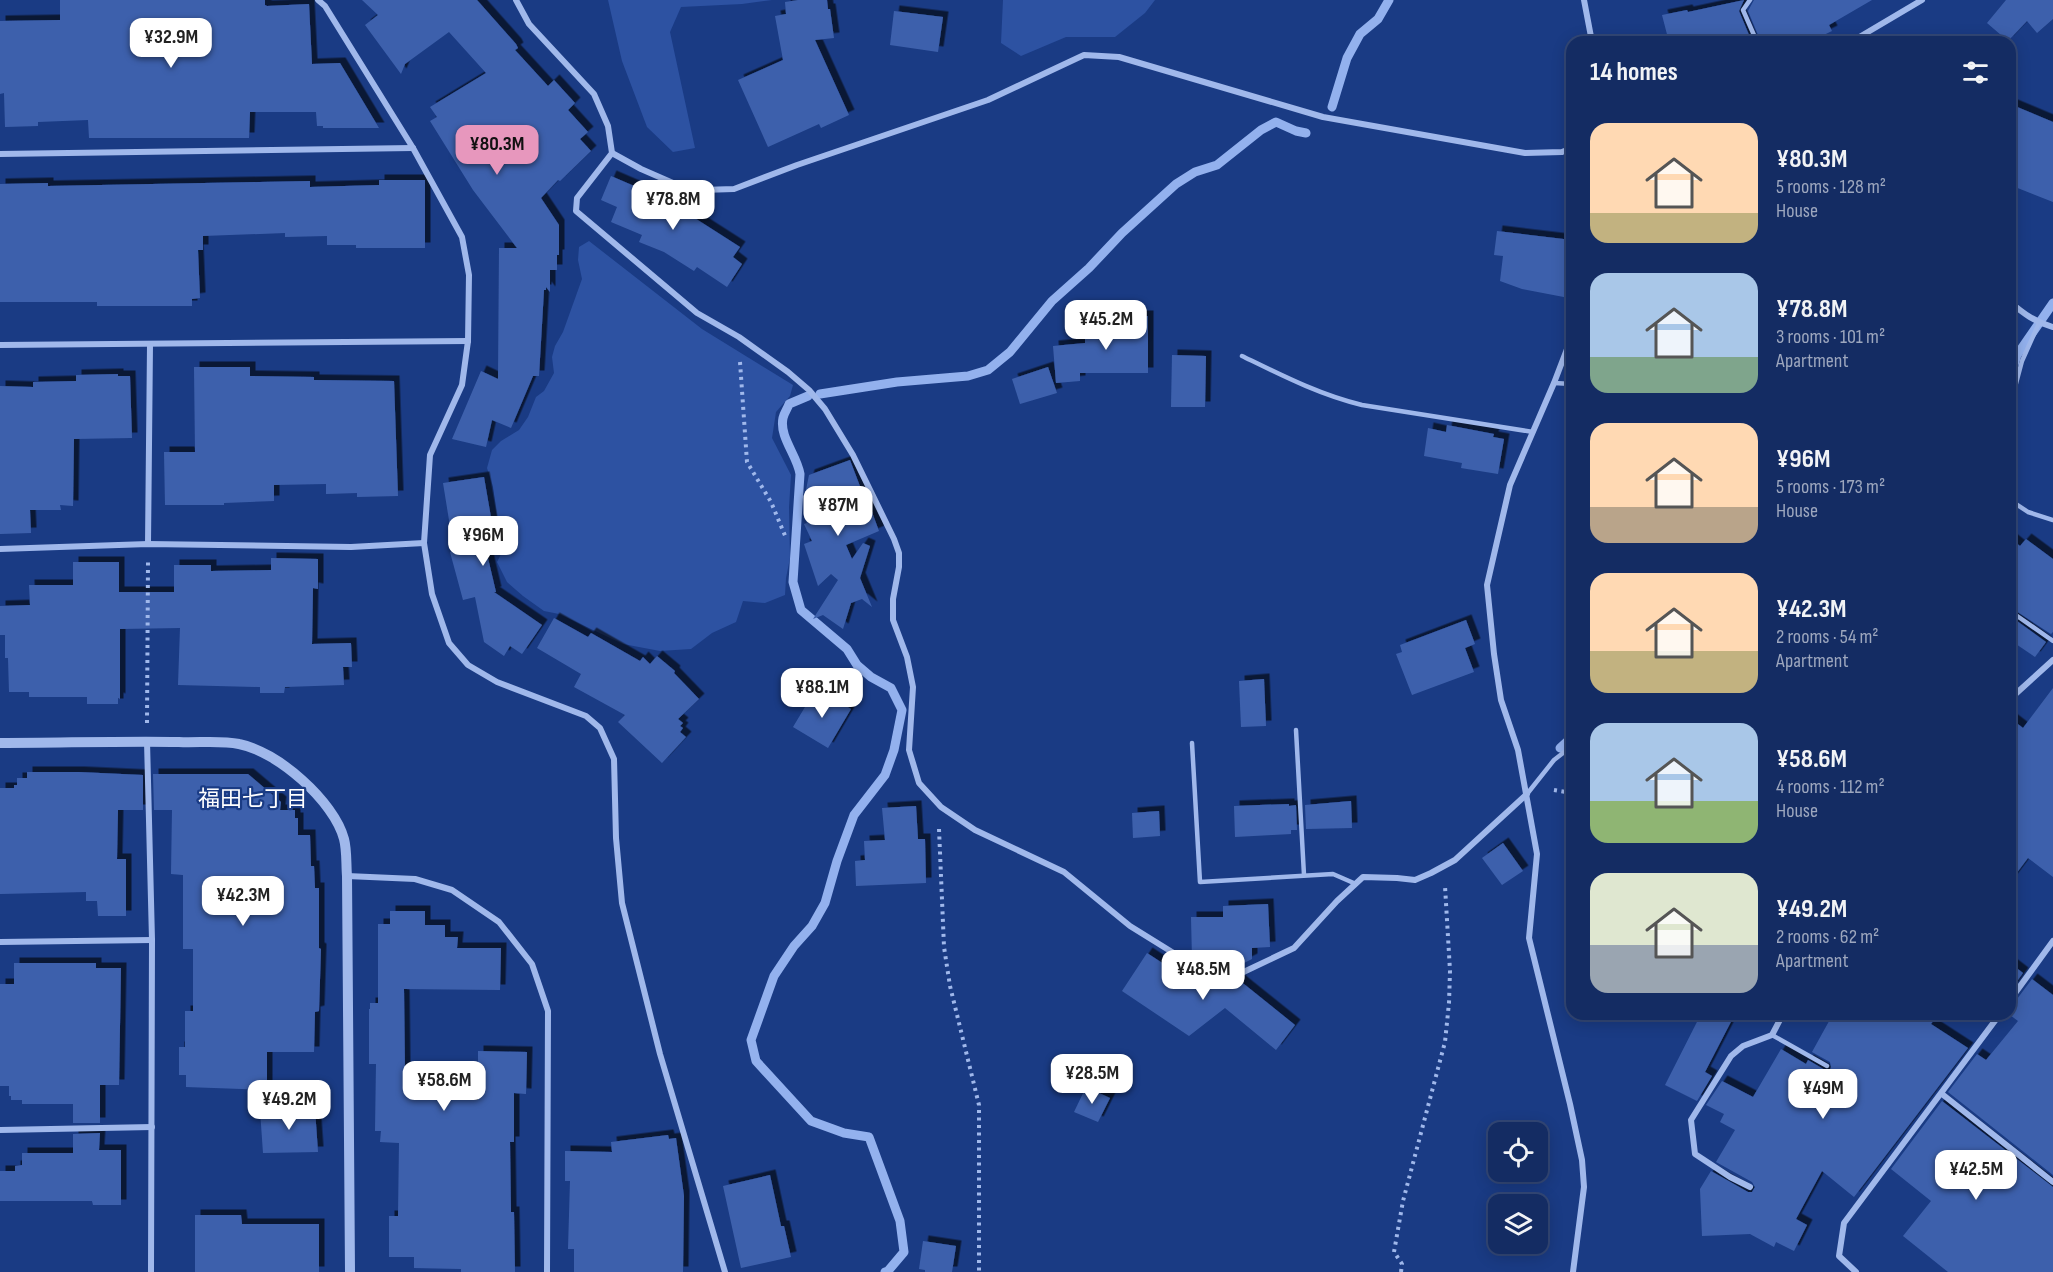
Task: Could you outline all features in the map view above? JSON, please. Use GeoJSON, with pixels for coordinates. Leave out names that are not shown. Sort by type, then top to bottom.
{"type":"FeatureCollection","features":[{"type":"Feature","properties":{"kind":"street"},"geometry":{"type":"LineString","coordinates":[[318,0],[325,6],[412,148],[462,237],[469,275],[468,341],[462,385],[430,454],[424,543],[432,594],[449,642],[468,665],[497,682],[586,716],[600,728],[614,759],[616,838],[622,903],[660,1054],[725,1272]]}},
{"type":"Feature","properties":{"kind":"street"},"geometry":{"type":"LineString","coordinates":[[516,0],[529,24],[594,94],[608,126],[612,153],[577,198],[576,211],[697,313],[739,337],[789,372],[825,409],[853,455],[899,553],[899,567],[892,599],[893,620],[907,657],[913,687],[909,750],[919,783],[941,807],[975,830],[1064,872],[1130,926],[1209,975],[1233,977],[1294,948],[1337,901],[1363,878],[1415,880],[1455,860],[1527,794]]}},
{"type":"Feature","properties":{"kind":"street"},"geometry":{"type":"LineString","coordinates":[[1584,0],[1591,36]]}},
{"type":"Feature","properties":{"kind":"street"},"geometry":{"type":"LineString","coordinates":[[1861,36],[1922,0]]}},
{"type":"Feature","properties":{"kind":"street"},"geometry":{"type":"LineString","coordinates":[[612,153],[673,183],[702,190],[734,189],[797,165],[988,100],[1084,55],[1119,57],[1323,117],[1525,153],[1566,150]]}},
{"type":"Feature","properties":{"kind":"street"},"geometry":{"type":"LineString","coordinates":[[0,154],[412,148]]}},
{"type":"Feature","properties":{"kind":"street"},"geometry":{"type":"LineString","coordinates":[[2016,307],[2039,324],[2053,327]]}},
{"type":"Feature","properties":{"kind":"street"},"geometry":{"type":"LineString","coordinates":[[0,345],[468,341]]}},
{"type":"Feature","properties":{"kind":"street"},"geometry":{"type":"LineString","coordinates":[[148,544],[150,345]]}},
{"type":"Feature","properties":{"kind":"street"},"geometry":{"type":"LineString","coordinates":[[1566,352],[1510,484],[1487,585],[1501,700],[1518,750],[1537,855],[1530,938],[1582,1160],[1584,1187],[1573,1272]]}},
{"type":"Feature","properties":{"kind":"street"},"geometry":{"type":"LineString","coordinates":[[0,549],[148,544],[351,546],[424,543]]}},
{"type":"Feature","properties":{"kind":"street"},"geometry":{"type":"LineString","coordinates":[[2016,692],[2053,660]]}},
{"type":"Feature","properties":{"kind":"street"},"geometry":{"type":"LineString","coordinates":[[0,743],[147,741],[239,744],[269,755],[289,768],[315,793],[332,814],[344,838],[347,876],[350,1272]]}},
{"type":"Feature","properties":{"kind":"street"},"geometry":{"type":"LineString","coordinates":[[147,741],[152,940],[151,1272]]}},
{"type":"Feature","properties":{"kind":"street"},"geometry":{"type":"LineString","coordinates":[[347,876],[415,879],[452,890],[499,922],[532,964],[548,1011],[548,1272]]}},
{"type":"Feature","properties":{"kind":"street"},"geometry":{"type":"LineString","coordinates":[[0,942],[152,940]]}},
{"type":"Feature","properties":{"kind":"street"},"geometry":{"type":"LineString","coordinates":[[2016,992],[2052,943]]}},
{"type":"Feature","properties":{"kind":"street"},"geometry":{"type":"LineString","coordinates":[[1750,1187],[1695,1154],[1691,1120],[1731,1056],[1743,1046],[1772,1035],[1781,1020]]}},
{"type":"Feature","properties":{"kind":"street"},"geometry":{"type":"LineString","coordinates":[[1856,1272],[1839,1256],[1844,1223],[1996,1020]]}},
{"type":"Feature","properties":{"kind":"street"},"geometry":{"type":"LineString","coordinates":[[1942,1094],[2053,1182]]}},
{"type":"Feature","properties":{"kind":"street"},"geometry":{"type":"LineString","coordinates":[[0,1130],[152,1127]]}},
{"type":"Feature","properties":{"kind":"lane"},"geometry":{"type":"LineString","coordinates":[[1750,0],[1743,10],[1754,36]]}},
{"type":"Feature","properties":{"kind":"lane"},"geometry":{"type":"LineString","coordinates":[[2016,385],[2030,340],[2039,324]]}},
{"type":"Feature","properties":{"kind":"lane"},"geometry":{"type":"LineString","coordinates":[[1242,356],[1320,393],[1342,400],[1533,432]]}},
{"type":"Feature","properties":{"kind":"lane"},"geometry":{"type":"LineString","coordinates":[[1554,383],[1566,384]]}},
{"type":"Feature","properties":{"kind":"lane"},"geometry":{"type":"LineString","coordinates":[[2016,504],[2028,512],[2053,520]]}},
{"type":"Feature","properties":{"kind":"lane"},"geometry":{"type":"LineString","coordinates":[[2016,615],[2053,642]]}},
{"type":"Feature","properties":{"kind":"lane"},"geometry":{"type":"LineString","coordinates":[[1296,730],[1304,875]]}},
{"type":"Feature","properties":{"kind":"lane"},"geometry":{"type":"LineString","coordinates":[[1192,743],[1200,882],[1333,874],[1356,884]]}},
{"type":"Feature","properties":{"kind":"lane"},"geometry":{"type":"LineString","coordinates":[[1527,794],[1554,760],[1566,751]]}},
{"type":"Feature","properties":{"kind":"lane"},"geometry":{"type":"LineString","coordinates":[[1772,1035],[1827,1066]]}},
{"type":"Feature","properties":{"kind":"path"},"geometry":{"type":"LineString","coordinates":[[739,337],[742,414],[747,462],[771,502],[786,538]]}},
{"type":"Feature","properties":{"kind":"path"},"geometry":{"type":"LineString","coordinates":[[147,741],[148,558]]}},
{"type":"Feature","properties":{"kind":"path"},"geometry":{"type":"LineString","coordinates":[[941,807],[939,828],[944,947],[950,986],[979,1105],[980,1272]]}},
{"type":"Feature","properties":{"kind":"path"},"geometry":{"type":"LineString","coordinates":[[1401,1272],[1402,1264],[1394,1252],[1403,1201],[1445,1042],[1449,1003],[1445,883],[1442,867]]}},
{"type":"Feature","properties":{"kind":"shaded area"},"geometry":{"type":"Polygon","coordinates":[[[608,0],[772,0],[681,7],[670,32],[695,148],[673,152],[647,127],[622,61],[608,0]]]}},
{"type":"Feature","properties":{"kind":"shaded area"},"geometry":{"type":"Polygon","coordinates":[[[1003,0],[1155,0],[1145,13],[1115,37],[1066,37],[1021,56],[1001,43],[1003,0]]]}},
{"type":"Feature","properties":{"kind":"shaded area"},"geometry":{"type":"Polygon","coordinates":[[[589,241],[702,329],[793,385],[790,396],[776,412],[772,438],[791,475],[790,558],[785,595],[765,603],[743,601],[736,622],[712,633],[691,649],[660,651],[623,644],[559,614],[544,611],[507,582],[497,562],[502,552],[493,487],[487,468],[492,450],[501,441],[519,430],[528,417],[536,397],[544,391],[554,373],[552,357],[555,346],[563,332],[582,279],[578,260],[579,247],[589,241]]]}},
{"type":"Feature","properties":{"kind":"building"},"geometry":{"type":"Polygon","coordinates":[[[60,0],[265,0],[267,6],[309,4],[312,64],[340,63],[379,128],[323,128],[323,126],[317,126],[316,112],[250,112],[249,138],[89,138],[88,120],[38,122],[38,126],[5,127],[4,93],[0,94],[0,21],[60,20],[60,0]]]}},
{"type":"Feature","properties":{"kind":"building"},"geometry":{"type":"Polygon","coordinates":[[[362,0],[477,0],[516,44],[518,48],[515,50],[548,86],[554,80],[575,103],[568,110],[588,132],[580,139],[591,151],[541,198],[559,225],[559,255],[557,255],[557,270],[550,270],[550,292],[546,287],[544,290],[539,376],[533,376],[511,428],[492,420],[486,447],[452,439],[481,371],[498,379],[499,248],[517,248],[473,190],[430,121],[437,117],[430,107],[486,73],[449,32],[405,64],[401,74],[365,25],[378,15],[362,0]]]}},
{"type":"Feature","properties":{"kind":"building"},"geometry":{"type":"Polygon","coordinates":[[[827,0],[834,38],[815,40],[849,115],[821,128],[819,124],[768,147],[738,80],[783,60],[775,16],[786,14],[785,2],[827,0]]]}},
{"type":"Feature","properties":{"kind":"building"},"geometry":{"type":"Polygon","coordinates":[[[1744,0],[1739,11],[1749,36],[1667,36],[1662,15],[1687,10],[1688,12],[1744,0]]]}},
{"type":"Feature","properties":{"kind":"building"},"geometry":{"type":"Polygon","coordinates":[[[1754,0],[1872,0],[1829,25],[1832,31],[1822,36],[1758,36],[1748,11],[1754,0]]]}},
{"type":"Feature","properties":{"kind":"building"},"geometry":{"type":"Polygon","coordinates":[[[2006,0],[2053,0],[2053,19],[2037,33],[2027,21],[2013,36],[2002,36],[1987,23],[2006,0]]]}},
{"type":"Feature","properties":{"kind":"building"},"geometry":{"type":"Polygon","coordinates":[[[894,11],[943,17],[938,52],[890,45],[894,11]]]}},
{"type":"Feature","properties":{"kind":"building"},"geometry":{"type":"Polygon","coordinates":[[[2016,107],[2053,122],[2053,202],[2016,187],[2016,107]]]}},
{"type":"Feature","properties":{"kind":"building"},"geometry":{"type":"Polygon","coordinates":[[[611,176],[692,211],[690,215],[740,247],[733,257],[742,264],[727,287],[697,267],[694,271],[664,252],[639,242],[642,235],[611,222],[617,207],[601,200],[611,176]]]}},
{"type":"Feature","properties":{"kind":"building"},"geometry":{"type":"Polygon","coordinates":[[[379,180],[425,180],[425,248],[356,248],[356,245],[327,245],[327,236],[285,237],[285,233],[203,236],[203,250],[198,250],[200,298],[192,299],[192,306],[97,306],[97,302],[0,302],[0,184],[48,183],[48,186],[310,181],[310,187],[379,185],[379,180]]]}},
{"type":"Feature","properties":{"kind":"building"},"geometry":{"type":"Polygon","coordinates":[[[1497,231],[1566,239],[1566,297],[1522,289],[1500,281],[1503,256],[1494,255],[1497,231]]]}},
{"type":"Feature","properties":{"kind":"building"},"geometry":{"type":"Polygon","coordinates":[[[1109,316],[1148,316],[1148,373],[1080,373],[1080,381],[1056,383],[1053,346],[1085,343],[1085,335],[1109,336],[1109,316]]]}},
{"type":"Feature","properties":{"kind":"building"},"geometry":{"type":"Polygon","coordinates":[[[1172,355],[1206,356],[1205,407],[1171,407],[1172,355]]]}},
{"type":"Feature","properties":{"kind":"building"},"geometry":{"type":"Polygon","coordinates":[[[194,367],[250,367],[250,376],[394,381],[398,496],[357,497],[357,493],[326,494],[326,484],[274,485],[274,501],[224,503],[224,505],[165,505],[164,452],[195,452],[194,367]]]}},
{"type":"Feature","properties":{"kind":"building"},"geometry":{"type":"Polygon","coordinates":[[[1048,367],[1057,393],[1020,404],[1012,379],[1048,367]]]}},
{"type":"Feature","properties":{"kind":"building"},"geometry":{"type":"Polygon","coordinates":[[[118,374],[118,376],[130,376],[132,438],[74,439],[73,506],[60,505],[61,510],[30,510],[31,533],[0,534],[0,386],[33,387],[33,382],[76,381],[76,375],[118,374]]]}},
{"type":"Feature","properties":{"kind":"building"},"geometry":{"type":"Polygon","coordinates":[[[1447,425],[1494,434],[1493,437],[1504,439],[1498,474],[1461,468],[1462,463],[1424,456],[1428,428],[1446,432],[1447,425]]]}},
{"type":"Feature","properties":{"kind":"building"},"geometry":{"type":"Polygon","coordinates":[[[850,460],[879,531],[846,545],[852,559],[863,543],[870,546],[860,578],[872,607],[862,599],[851,603],[843,629],[823,615],[813,619],[838,580],[831,574],[818,586],[804,544],[812,541],[804,524],[807,523],[804,517],[813,513],[805,495],[809,475],[850,460]]]}},
{"type":"Feature","properties":{"kind":"building"},"geometry":{"type":"Polygon","coordinates":[[[484,477],[497,552],[487,554],[496,592],[494,592],[542,625],[522,654],[510,646],[504,656],[484,642],[475,597],[463,600],[450,552],[454,551],[443,483],[484,477]]]}},
{"type":"Feature","properties":{"kind":"building"},"geometry":{"type":"Polygon","coordinates":[[[2026,539],[2053,559],[2053,632],[2051,634],[2016,611],[2016,543],[2020,546],[2026,539]]]}},
{"type":"Feature","properties":{"kind":"building"},"geometry":{"type":"Polygon","coordinates":[[[271,558],[318,559],[318,589],[313,588],[312,644],[351,643],[352,667],[343,667],[344,685],[285,687],[284,693],[260,693],[260,687],[178,685],[180,628],[120,629],[120,699],[118,698],[118,704],[87,704],[87,697],[29,697],[29,692],[9,692],[5,635],[0,635],[0,606],[30,605],[29,585],[73,585],[73,562],[119,562],[119,592],[174,592],[174,565],[211,565],[211,571],[271,570],[271,558]]]}},
{"type":"Feature","properties":{"kind":"building"},"geometry":{"type":"Polygon","coordinates":[[[554,618],[588,637],[591,633],[640,661],[643,657],[650,664],[657,656],[675,671],[674,673],[699,699],[678,719],[683,723],[680,726],[683,728],[680,732],[686,737],[662,763],[618,722],[625,715],[574,687],[581,674],[537,648],[554,618]]]}},
{"type":"Feature","properties":{"kind":"building"},"geometry":{"type":"Polygon","coordinates":[[[1466,620],[1475,644],[1465,648],[1474,672],[1412,695],[1396,654],[1402,652],[1400,645],[1466,620]]]}},
{"type":"Feature","properties":{"kind":"building"},"geometry":{"type":"Polygon","coordinates":[[[2016,620],[2046,642],[2035,657],[2016,644],[2016,620]]]}},
{"type":"Feature","properties":{"kind":"building"},"geometry":{"type":"Polygon","coordinates":[[[1264,679],[1266,726],[1241,727],[1239,681],[1264,679]]]}},
{"type":"Feature","properties":{"kind":"building"},"geometry":{"type":"Polygon","coordinates":[[[2053,688],[2053,877],[2028,858],[2016,874],[2016,723],[2023,728],[2053,688]]]}},
{"type":"Feature","properties":{"kind":"building"},"geometry":{"type":"Polygon","coordinates":[[[814,692],[820,696],[823,692],[851,709],[828,748],[793,727],[814,692]]]}},
{"type":"Feature","properties":{"kind":"building"},"geometry":{"type":"Polygon","coordinates":[[[27,772],[143,775],[143,810],[118,810],[117,859],[126,859],[126,916],[98,916],[97,901],[86,901],[86,892],[0,894],[0,788],[14,788],[14,785],[17,785],[17,778],[27,778],[27,772]]]}},
{"type":"Feature","properties":{"kind":"building"},"geometry":{"type":"Polygon","coordinates":[[[153,774],[248,774],[281,802],[280,810],[295,810],[295,818],[298,818],[298,835],[310,835],[311,866],[314,866],[315,888],[319,888],[319,948],[321,949],[319,1011],[315,1012],[314,1052],[267,1052],[267,1090],[186,1087],[186,1075],[179,1075],[179,1047],[185,1047],[185,1011],[193,1011],[193,949],[183,949],[183,875],[171,874],[172,810],[154,810],[153,774]]]}},
{"type":"Feature","properties":{"kind":"building"},"geometry":{"type":"Polygon","coordinates":[[[1351,801],[1352,828],[1306,829],[1305,805],[1351,801]]]}},
{"type":"Feature","properties":{"kind":"building"},"geometry":{"type":"Polygon","coordinates":[[[1289,804],[1289,806],[1296,805],[1297,830],[1291,830],[1291,834],[1235,837],[1234,806],[1289,804]]]}},
{"type":"Feature","properties":{"kind":"building"},"geometry":{"type":"Polygon","coordinates":[[[916,806],[918,839],[925,839],[926,883],[856,886],[855,861],[865,860],[864,841],[885,840],[882,808],[916,806]]]}},
{"type":"Feature","properties":{"kind":"building"},"geometry":{"type":"Polygon","coordinates":[[[1159,811],[1160,836],[1133,838],[1132,813],[1159,811]]]}},
{"type":"Feature","properties":{"kind":"building"},"geometry":{"type":"Polygon","coordinates":[[[1503,843],[1523,871],[1502,885],[1482,858],[1503,843]]]}},
{"type":"Feature","properties":{"kind":"building"},"geometry":{"type":"Polygon","coordinates":[[[1268,904],[1270,947],[1252,948],[1252,959],[1228,971],[1211,970],[1192,958],[1191,917],[1223,917],[1223,906],[1268,904]]]}},
{"type":"Feature","properties":{"kind":"building"},"geometry":{"type":"Polygon","coordinates":[[[390,911],[425,911],[425,925],[445,925],[445,937],[458,937],[457,948],[501,948],[500,990],[404,989],[405,1070],[414,1070],[414,1100],[478,1100],[478,1051],[527,1052],[526,1094],[514,1093],[514,1142],[510,1142],[515,1272],[461,1272],[461,1269],[414,1268],[414,1257],[389,1257],[389,1216],[398,1216],[399,1143],[380,1142],[381,1131],[375,1131],[376,1064],[369,1064],[369,1009],[370,1003],[378,1003],[378,924],[390,924],[390,911]]]}},
{"type":"Feature","properties":{"kind":"building"},"geometry":{"type":"Polygon","coordinates":[[[1147,953],[1193,983],[1192,971],[1209,980],[1233,982],[1239,980],[1295,1025],[1276,1050],[1225,1008],[1189,1036],[1122,991],[1147,953]]]}},
{"type":"Feature","properties":{"kind":"building"},"geometry":{"type":"Polygon","coordinates":[[[14,963],[96,963],[96,968],[121,968],[119,1085],[100,1085],[100,1123],[73,1123],[73,1104],[22,1104],[22,1100],[11,1100],[9,1086],[0,1086],[0,984],[14,984],[14,963]]]}},
{"type":"Feature","properties":{"kind":"building"},"geometry":{"type":"Polygon","coordinates":[[[2016,968],[2023,973],[2016,983],[2016,968]]]}},
{"type":"Feature","properties":{"kind":"building"},"geometry":{"type":"Polygon","coordinates":[[[2032,979],[2053,995],[2053,1175],[1948,1092],[1977,1054],[1986,1060],[2018,1021],[2016,1020],[2016,1000],[2032,979]]]}},
{"type":"Feature","properties":{"kind":"building"},"geometry":{"type":"Polygon","coordinates":[[[1698,1020],[1732,1020],[1705,1072],[1712,1076],[1697,1101],[1665,1085],[1698,1020]]]}},
{"type":"Feature","properties":{"kind":"building"},"geometry":{"type":"Polygon","coordinates":[[[1830,1020],[1934,1020],[1931,1024],[1968,1048],[1854,1197],[1822,1171],[1796,1219],[1807,1225],[1794,1251],[1776,1242],[1774,1247],[1750,1234],[1702,1236],[1700,1189],[1711,1171],[1748,1192],[1752,1192],[1755,1187],[1752,1182],[1716,1162],[1735,1130],[1720,1122],[1724,1114],[1706,1105],[1722,1081],[1753,1097],[1781,1049],[1806,1064],[1808,1060],[1825,1070],[1830,1070],[1830,1062],[1812,1052],[1830,1020]]]}},
{"type":"Feature","properties":{"kind":"building"},"geometry":{"type":"Polygon","coordinates":[[[1086,1087],[1110,1098],[1098,1122],[1074,1112],[1086,1087]]]}},
{"type":"Feature","properties":{"kind":"building"},"geometry":{"type":"Polygon","coordinates":[[[1942,1101],[2053,1187],[2053,1272],[1948,1272],[1903,1236],[1931,1201],[1891,1169],[1942,1101]]]}},
{"type":"Feature","properties":{"kind":"building"},"geometry":{"type":"Polygon","coordinates":[[[302,1107],[302,1110],[315,1109],[318,1152],[263,1153],[260,1110],[302,1107]]]}},
{"type":"Feature","properties":{"kind":"building"},"geometry":{"type":"Polygon","coordinates":[[[100,1133],[99,1150],[121,1150],[121,1205],[93,1205],[92,1201],[0,1201],[0,1171],[15,1171],[15,1166],[22,1165],[22,1153],[73,1153],[73,1134],[100,1133]]]}},
{"type":"Feature","properties":{"kind":"building"},"geometry":{"type":"Polygon","coordinates":[[[668,1135],[669,1139],[676,1138],[684,1196],[683,1272],[574,1272],[574,1249],[568,1249],[570,1181],[565,1181],[565,1151],[612,1152],[611,1142],[668,1135]]]}},
{"type":"Feature","properties":{"kind":"building"},"geometry":{"type":"Polygon","coordinates":[[[770,1175],[781,1226],[784,1226],[791,1257],[741,1268],[723,1186],[770,1175]]]}},
{"type":"Feature","properties":{"kind":"building"},"geometry":{"type":"Polygon","coordinates":[[[195,1215],[241,1215],[242,1224],[319,1224],[319,1272],[195,1272],[195,1215]]]}},
{"type":"Feature","properties":{"kind":"building"},"geometry":{"type":"Polygon","coordinates":[[[923,1241],[956,1246],[952,1272],[925,1272],[919,1269],[923,1241]]]}},
{"type":"Feature","properties":{"kind":"waterway"},"geometry":{"type":"LineString","coordinates":[[1332,107],[1347,58],[1360,34],[1378,19],[1389,0]]}},
{"type":"Feature","properties":{"kind":"waterway"},"geometry":{"type":"LineString","coordinates":[[820,394],[897,382],[968,376],[988,370],[1010,352],[1052,301],[1176,184],[1195,172],[1217,165],[1261,130],[1276,122],[1306,133]]}},
{"type":"Feature","properties":{"kind":"waterway"},"geometry":{"type":"LineString","coordinates":[[2016,358],[2053,303]]}},
{"type":"Feature","properties":{"kind":"waterway"},"geometry":{"type":"LineString","coordinates":[[808,396],[789,404],[782,425],[800,474],[793,582],[801,610],[847,649],[857,665],[871,677],[891,688],[902,710],[894,750],[885,775],[854,815],[825,903],[812,926],[794,946],[774,976],[751,1040],[756,1061],[811,1121],[844,1133],[869,1137],[900,1221],[904,1252],[885,1272]]}},
{"type":"Feature","properties":{"kind":"waterway"},"geometry":{"type":"LineString","coordinates":[[1560,748],[1566,742]]}},
{"type":"Feature","properties":{"kind":"district","name":"福田七丁目"},"geometry":{"type":"Point","coordinates":[253,799]}}]}
